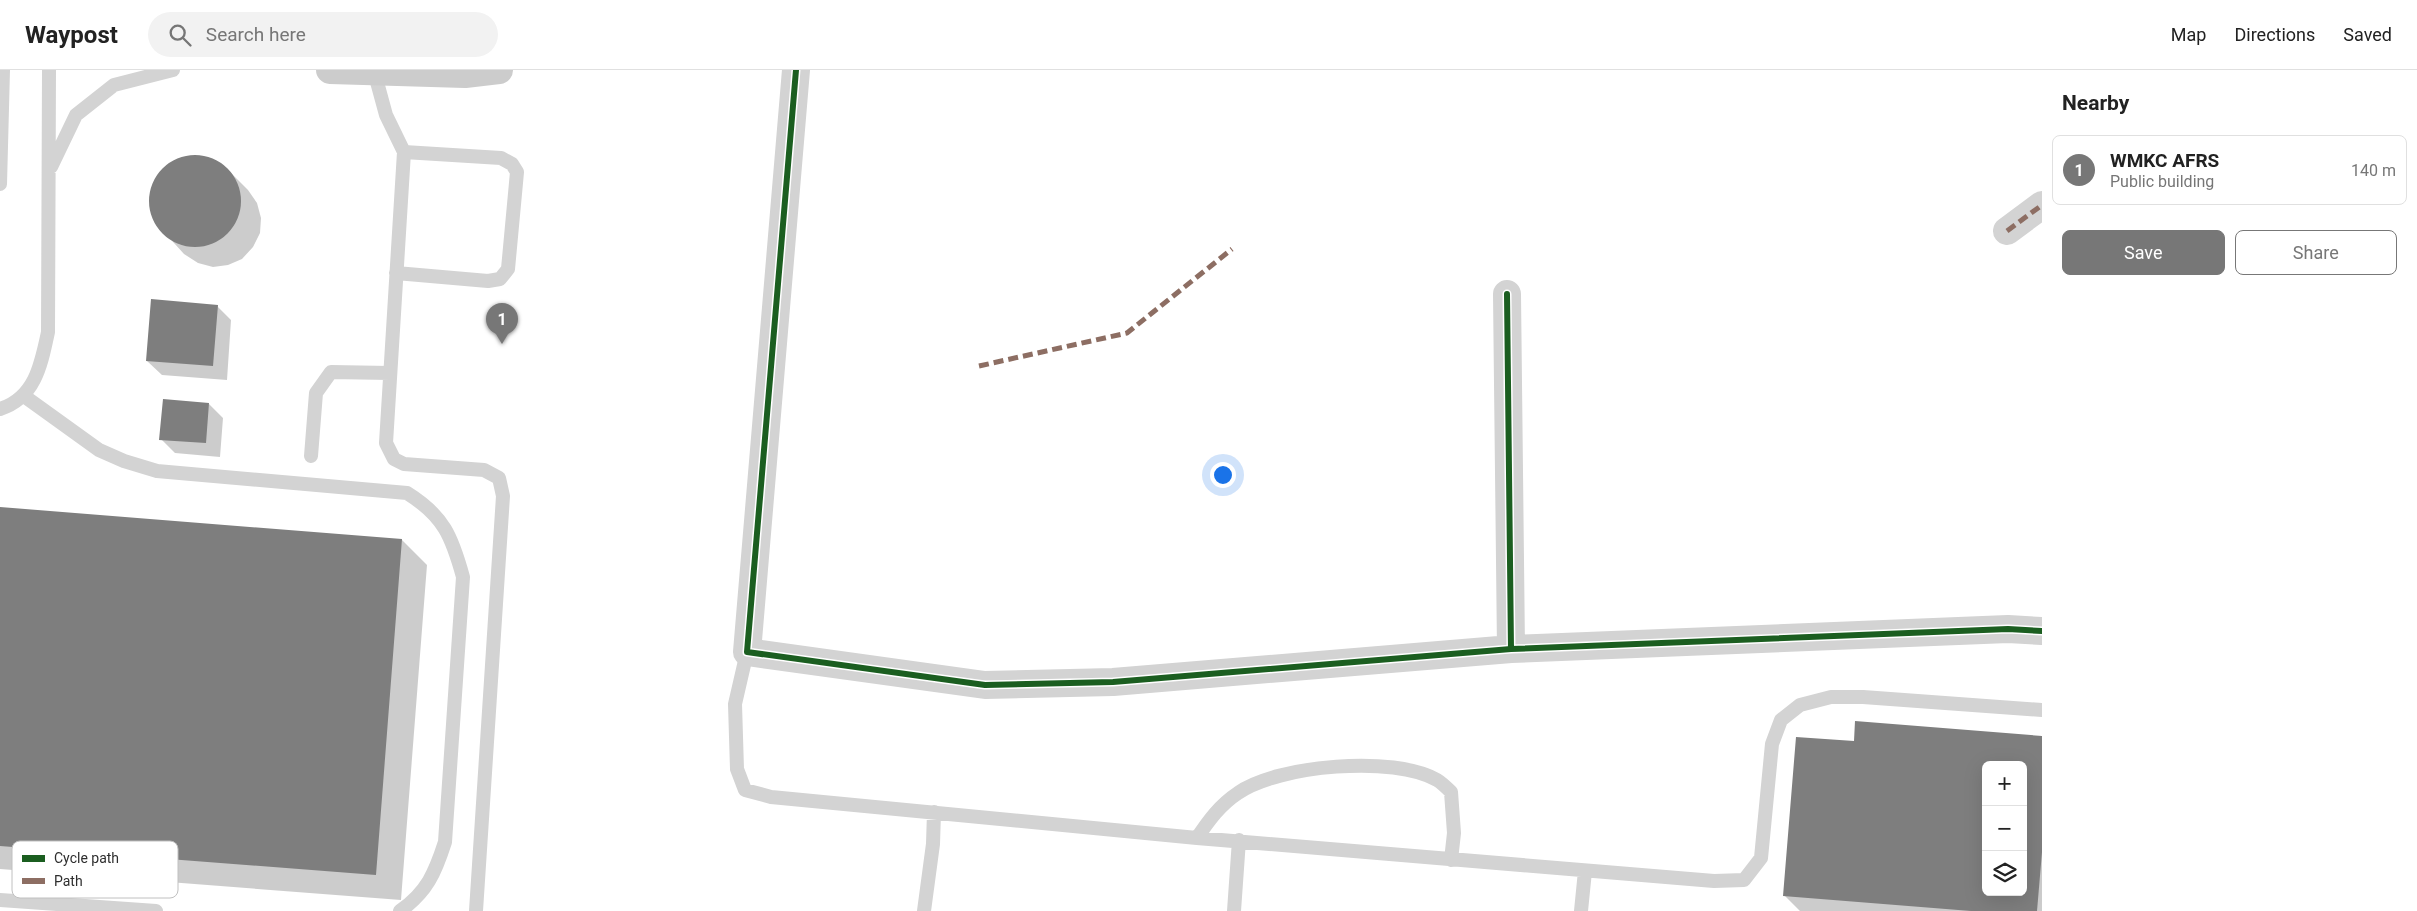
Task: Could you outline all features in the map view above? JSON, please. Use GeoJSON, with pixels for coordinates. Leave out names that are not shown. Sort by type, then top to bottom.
{"type":"FeatureCollection","features":[{"type":"Feature","properties":{"kind":"main road"},"geometry":{"type":"LineString","coordinates":[[330,70],[465,74],[499,70]]}},
{"type":"Feature","properties":{"kind":"street"},"geometry":{"type":"LineString","coordinates":[[796,70],[747,652],[985,685],[1113,682],[1511,649],[2008,629],[2042,631]]}},
{"type":"Feature","properties":{"kind":"street"},"geometry":{"type":"LineString","coordinates":[[2007,231],[2042,205]]}},
{"type":"Feature","properties":{"kind":"street"},"geometry":{"type":"LineString","coordinates":[[1507,294],[1511,649]]}},
{"type":"Feature","properties":{"kind":"lane"},"geometry":{"type":"LineString","coordinates":[[0,184],[3,70]]}},
{"type":"Feature","properties":{"kind":"lane"},"geometry":{"type":"LineString","coordinates":[[0,410],[12,406],[24,396],[34,382],[41,364],[48,332],[49,70]]}},
{"type":"Feature","properties":{"kind":"lane"},"geometry":{"type":"LineString","coordinates":[[48,171],[76,115],[114,85],[173,70]]}},
{"type":"Feature","properties":{"kind":"lane"},"geometry":{"type":"LineString","coordinates":[[374,71],[386,115],[404,152],[386,443],[394,460],[404,464],[484,470],[499,478],[503,496],[476,911]]}},
{"type":"Feature","properties":{"kind":"lane"},"geometry":{"type":"LineString","coordinates":[[396,273],[488,282],[500,279],[508,269],[517,172],[512,164],[501,158],[404,152]]}},
{"type":"Feature","properties":{"kind":"lane"},"geometry":{"type":"LineString","coordinates":[[311,456],[316,392],[332,372],[390,373]]}},
{"type":"Feature","properties":{"kind":"lane"},"geometry":{"type":"LineString","coordinates":[[24,396],[99,450],[124,461],[157,471],[407,493],[426,505],[444,525],[456,552],[463,578],[445,842],[436,872],[416,900],[400,911]]}},
{"type":"Feature","properties":{"kind":"lane"},"geometry":{"type":"LineString","coordinates":[[747,652],[735,704],[737,769],[745,790],[771,797],[1197,838],[1239,840],[1585,872],[1714,881],[1744,880],[1761,858],[1772,744],[1781,720],[1800,705],[1832,697],[1863,697],[2042,710]]}},
{"type":"Feature","properties":{"kind":"lane"},"geometry":{"type":"LineString","coordinates":[[1197,838],[1217,809],[1239,792],[1277,774],[1337,766],[1397,767],[1437,780],[1451,792],[1454,833],[1451,860]]}},
{"type":"Feature","properties":{"kind":"lane"},"geometry":{"type":"LineString","coordinates":[[924,911],[933,844],[934,812]]}},
{"type":"Feature","properties":{"kind":"lane"},"geometry":{"type":"LineString","coordinates":[[1234,911],[1239,840]]}},
{"type":"Feature","properties":{"kind":"lane"},"geometry":{"type":"LineString","coordinates":[[1581,911],[1585,872]]}},
{"type":"Feature","properties":{"kind":"lane"},"geometry":{"type":"LineString","coordinates":[[0,900],[156,911]]}},
{"type":"Feature","properties":{"kind":"building"},"geometry":{"type":"Polygon","coordinates":[[[195,155],[213,159],[227,169],[237,183],[241,201],[237,219],[227,233],[213,243],[195,247],[177,243],[163,233],[153,219],[149,201],[153,183],[163,169],[177,159],[195,155]]]}},
{"type":"Feature","properties":{"kind":"building"},"geometry":{"type":"Polygon","coordinates":[[[151,299],[218,305],[213,366],[146,361],[151,299]]]}},
{"type":"Feature","properties":{"kind":"building"},"geometry":{"type":"Polygon","coordinates":[[[163,399],[209,403],[206,443],[159,440],[163,399]]]}},
{"type":"Feature","properties":{"kind":"building"},"geometry":{"type":"Polygon","coordinates":[[[0,507],[402,539],[376,875],[178,860],[178,841],[12,841],[12,847],[0,846],[0,507]]]}},
{"type":"Feature","properties":{"kind":"building"},"geometry":{"type":"Polygon","coordinates":[[[1855,721],[2042,736],[2042,852],[2037,911],[1971,911],[1783,896],[1796,737],[1854,741],[1855,721]]]}},
{"type":"Feature","properties":{"kind":"marked path"},"geometry":{"type":"LineString","coordinates":[[2007,231],[2042,205]]}},
{"type":"Feature","properties":{"kind":"marked path"},"geometry":{"type":"LineString","coordinates":[[979,366],[1127,333],[1232,249]]}},
{"type":"Feature","properties":{"kind":"cycle path"},"geometry":{"type":"LineString","coordinates":[[796,70],[747,652],[985,685],[1113,682],[1511,649],[2008,629],[2042,631]]}},
{"type":"Feature","properties":{"kind":"cycle path"},"geometry":{"type":"LineString","coordinates":[[1507,294],[1511,649]]}},
{"type":"Feature","properties":{"kind":"place","name":"WMKC AFRS"},"geometry":{"type":"Point","coordinates":[502,344]}}]}
